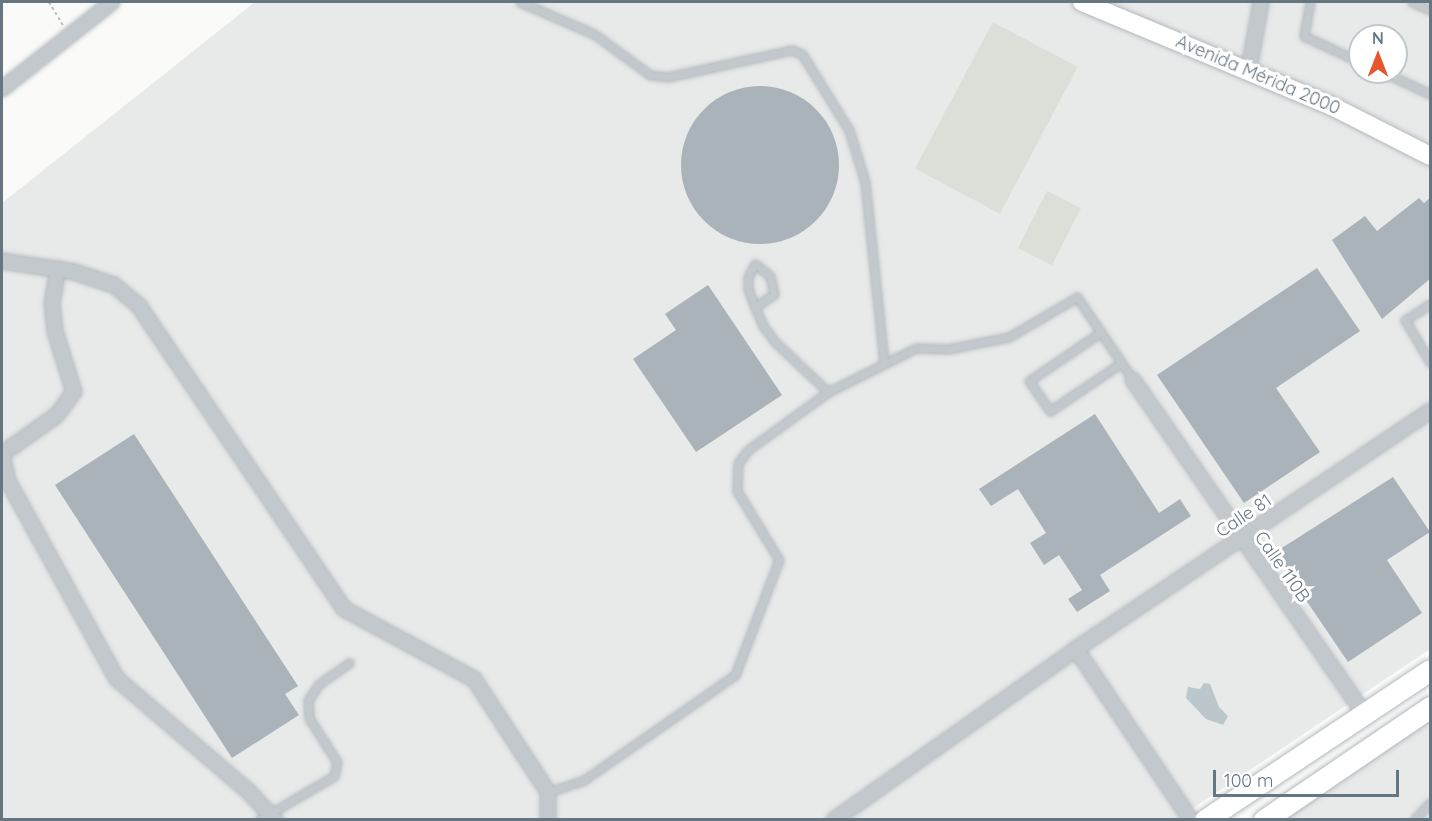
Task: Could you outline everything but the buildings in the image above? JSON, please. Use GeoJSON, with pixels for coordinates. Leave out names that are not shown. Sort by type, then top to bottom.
{"type":"FeatureCollection","features":[{"type":"Feature","properties":{"kind":"main road","name":"Avenida Mérida 2000"},"geometry":{"type":"LineString","coordinates":[[1082,2],[1249,69],[1431,156]]}},
{"type":"Feature","properties":{"kind":"main road"},"geometry":{"type":"LineString","coordinates":[[1205,819],[1431,670]]}},
{"type":"Feature","properties":{"kind":"main road"},"geometry":{"type":"LineString","coordinates":[[1264,819],[1431,707]]}},
{"type":"Feature","properties":{"kind":"street"},"geometry":{"type":"LineString","coordinates":[[2,89],[112,2]]}},
{"type":"Feature","properties":{"kind":"street"},"geometry":{"type":"LineString","coordinates":[[1249,69],[1262,2]]}},
{"type":"Feature","properties":{"kind":"street"},"geometry":{"type":"LineString","coordinates":[[2,261],[58,269],[114,285],[139,306],[344,609],[474,679],[548,792],[548,819]]}},
{"type":"Feature","properties":{"kind":"street"},"geometry":{"type":"LineString","coordinates":[[58,269],[52,303],[55,331],[74,392],[57,415],[15,440],[2,455],[8,480],[117,679],[268,818]]}},
{"type":"Feature","properties":{"kind":"street","name":"Calle 110B"},"geometry":{"type":"LineString","coordinates":[[1133,380],[1240,540],[1364,714]]}},
{"type":"Feature","properties":{"kind":"street","name":"Calle 81"},"geometry":{"type":"LineString","coordinates":[[834,819],[1076,649],[1431,411]]}},
{"type":"Feature","properties":{"kind":"street"},"geometry":{"type":"LineString","coordinates":[[1076,649],[1191,819]]}},
{"type":"Feature","properties":{"kind":"lane"},"geometry":{"type":"LineString","coordinates":[[520,2],[601,38],[650,75],[668,77],[792,50],[802,54],[849,130],[865,182],[884,364]]}},
{"type":"Feature","properties":{"kind":"lane"},"geometry":{"type":"LineString","coordinates":[[1310,2],[1304,36],[1348,56]]}},
{"type":"Feature","properties":{"kind":"lane"},"geometry":{"type":"LineString","coordinates":[[1412,2],[1431,10]]}},
{"type":"Feature","properties":{"kind":"lane"},"geometry":{"type":"LineString","coordinates":[[1408,83],[1431,94]]}},
{"type":"Feature","properties":{"kind":"lane"},"geometry":{"type":"LineString","coordinates":[[755,307],[774,294],[770,276],[755,264],[748,289],[755,307],[775,342],[828,392]]}},
{"type":"Feature","properties":{"kind":"lane"},"geometry":{"type":"LineString","coordinates":[[548,792],[584,780],[735,675],[779,560],[737,491],[738,463],[748,450],[828,392],[916,348],[948,350],[1009,337],[1077,297],[1133,380]]}},
{"type":"Feature","properties":{"kind":"lane"},"geometry":{"type":"LineString","coordinates":[[1431,304],[1405,320],[1431,362]]}},
{"type":"Feature","properties":{"kind":"lane"},"geometry":{"type":"LineString","coordinates":[[1101,332],[1029,381],[1050,411],[1121,363]]}},
{"type":"Feature","properties":{"kind":"lane"},"geometry":{"type":"LineString","coordinates":[[268,818],[334,776],[337,762],[309,718],[308,700],[319,684],[349,663]]}},
{"type":"Feature","properties":{"kind":"lane"},"geometry":{"type":"LineString","coordinates":[[1414,819],[1431,802]]}},
{"type":"Feature","properties":{"kind":"path"},"geometry":{"type":"LineString","coordinates":[[49,2],[69,35]]}},
{"type":"Feature","properties":{"kind":"shaded area"},"geometry":{"type":"Polygon","coordinates":[[[255,2],[1430,2],[1430,649],[1177,819],[2,820],[2,203],[255,2]]]}},
{"type":"Feature","properties":{"kind":"shaded area"},"geometry":{"type":"Polygon","coordinates":[[[993,22],[1078,67],[1000,214],[915,169],[993,22]]]}},
{"type":"Feature","properties":{"kind":"shaded area"},"geometry":{"type":"Polygon","coordinates":[[[1047,191],[1081,208],[1052,265],[1018,248],[1047,191]]]}},
{"type":"Feature","properties":{"kind":"shaded area"},"geometry":{"type":"Polygon","coordinates":[[[1204,683],[1210,684],[1219,707],[1228,716],[1223,725],[1206,719],[1186,698],[1188,687],[1200,689],[1204,683]]]}},
{"type":"Feature","properties":{"kind":"shaded area"},"geometry":{"type":"Polygon","coordinates":[[[1430,714],[1430,819],[1275,819],[1430,714]]]}}]}
